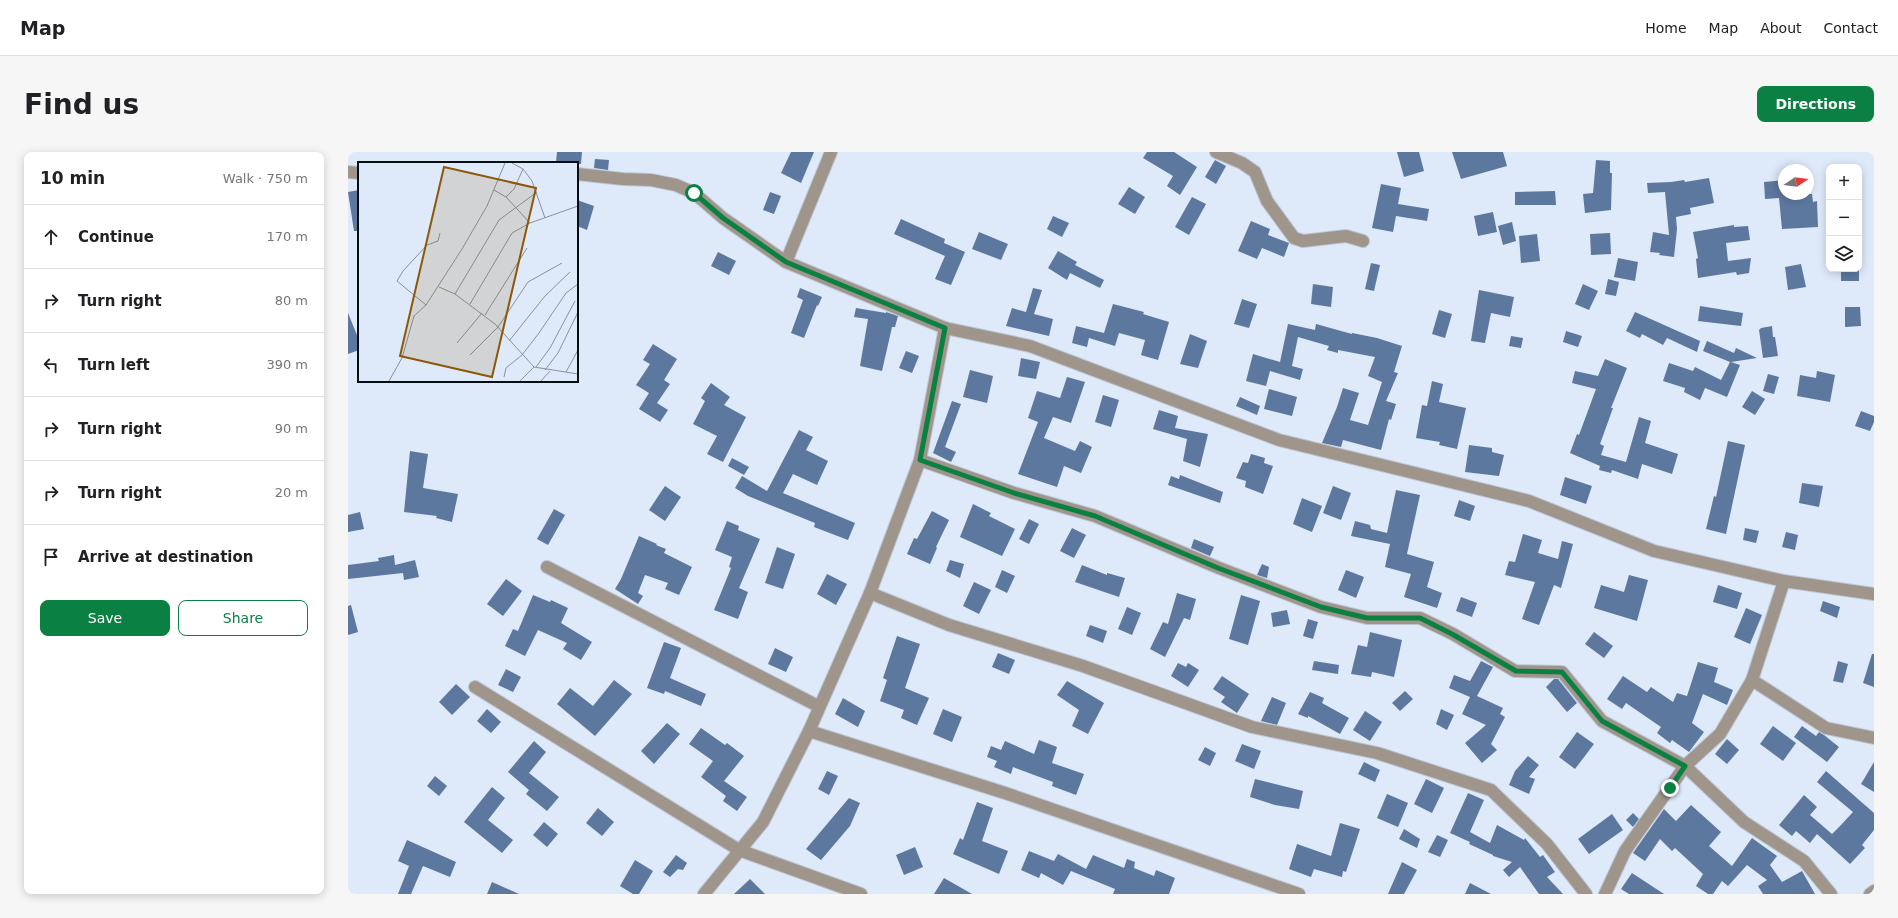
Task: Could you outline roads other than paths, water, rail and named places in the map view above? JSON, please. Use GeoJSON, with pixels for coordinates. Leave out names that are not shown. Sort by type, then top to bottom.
{"type":"FeatureCollection","features":[{"type":"Feature","properties":{"kind":"street"},"geometry":{"type":"LineString","coordinates":[[786,262],[830,152]]}},
{"type":"Feature","properties":{"kind":"street"},"geometry":{"type":"LineString","coordinates":[[1216,152],[1242,163],[1254,172],[1267,202],[1294,238],[1303,241],[1346,236],[1362,241]]}},
{"type":"Feature","properties":{"kind":"street"},"geometry":{"type":"LineString","coordinates":[[348,172],[358,173]]}},
{"type":"Feature","properties":{"kind":"street"},"geometry":{"type":"LineString","coordinates":[[578,174],[623,179],[651,180],[676,185],[694,193],[723,218],[786,262],[945,328],[1030,346],[1279,440],[1528,501],[1654,551],[1784,581],[1874,594]]}},
{"type":"Feature","properties":{"kind":"street"},"geometry":{"type":"LineString","coordinates":[[704,894],[763,822],[808,731],[870,593],[920,460],[945,328]]}},
{"type":"Feature","properties":{"kind":"street"},"geometry":{"type":"LineString","coordinates":[[920,460],[1014,493],[1095,516],[1225,571],[1321,607],[1367,618],[1420,618],[1452,634],[1516,671],[1562,672],[1602,721],[1685,766],[1744,822],[1804,861],[1831,894]]}},
{"type":"Feature","properties":{"kind":"street"},"geometry":{"type":"LineString","coordinates":[[546,567],[818,706]]}},
{"type":"Feature","properties":{"kind":"street"},"geometry":{"type":"LineString","coordinates":[[1605,894],[1625,851],[1685,766],[1720,734],[1752,680],[1784,581]]}},
{"type":"Feature","properties":{"kind":"street"},"geometry":{"type":"LineString","coordinates":[[870,593],[949,625],[1083,666],[1252,727],[1377,753],[1491,790],[1546,844],[1586,894]]}},
{"type":"Feature","properties":{"kind":"street"},"geometry":{"type":"LineString","coordinates":[[1752,680],[1826,728],[1874,738]]}},
{"type":"Feature","properties":{"kind":"street"},"geometry":{"type":"LineString","coordinates":[[475,687],[739,850],[861,894]]}},
{"type":"Feature","properties":{"kind":"street"},"geometry":{"type":"LineString","coordinates":[[808,731],[1005,793],[1299,894]]}},
{"type":"Feature","properties":{"kind":"street"},"geometry":{"type":"LineString","coordinates":[[1870,894],[1874,891]]}}]}
